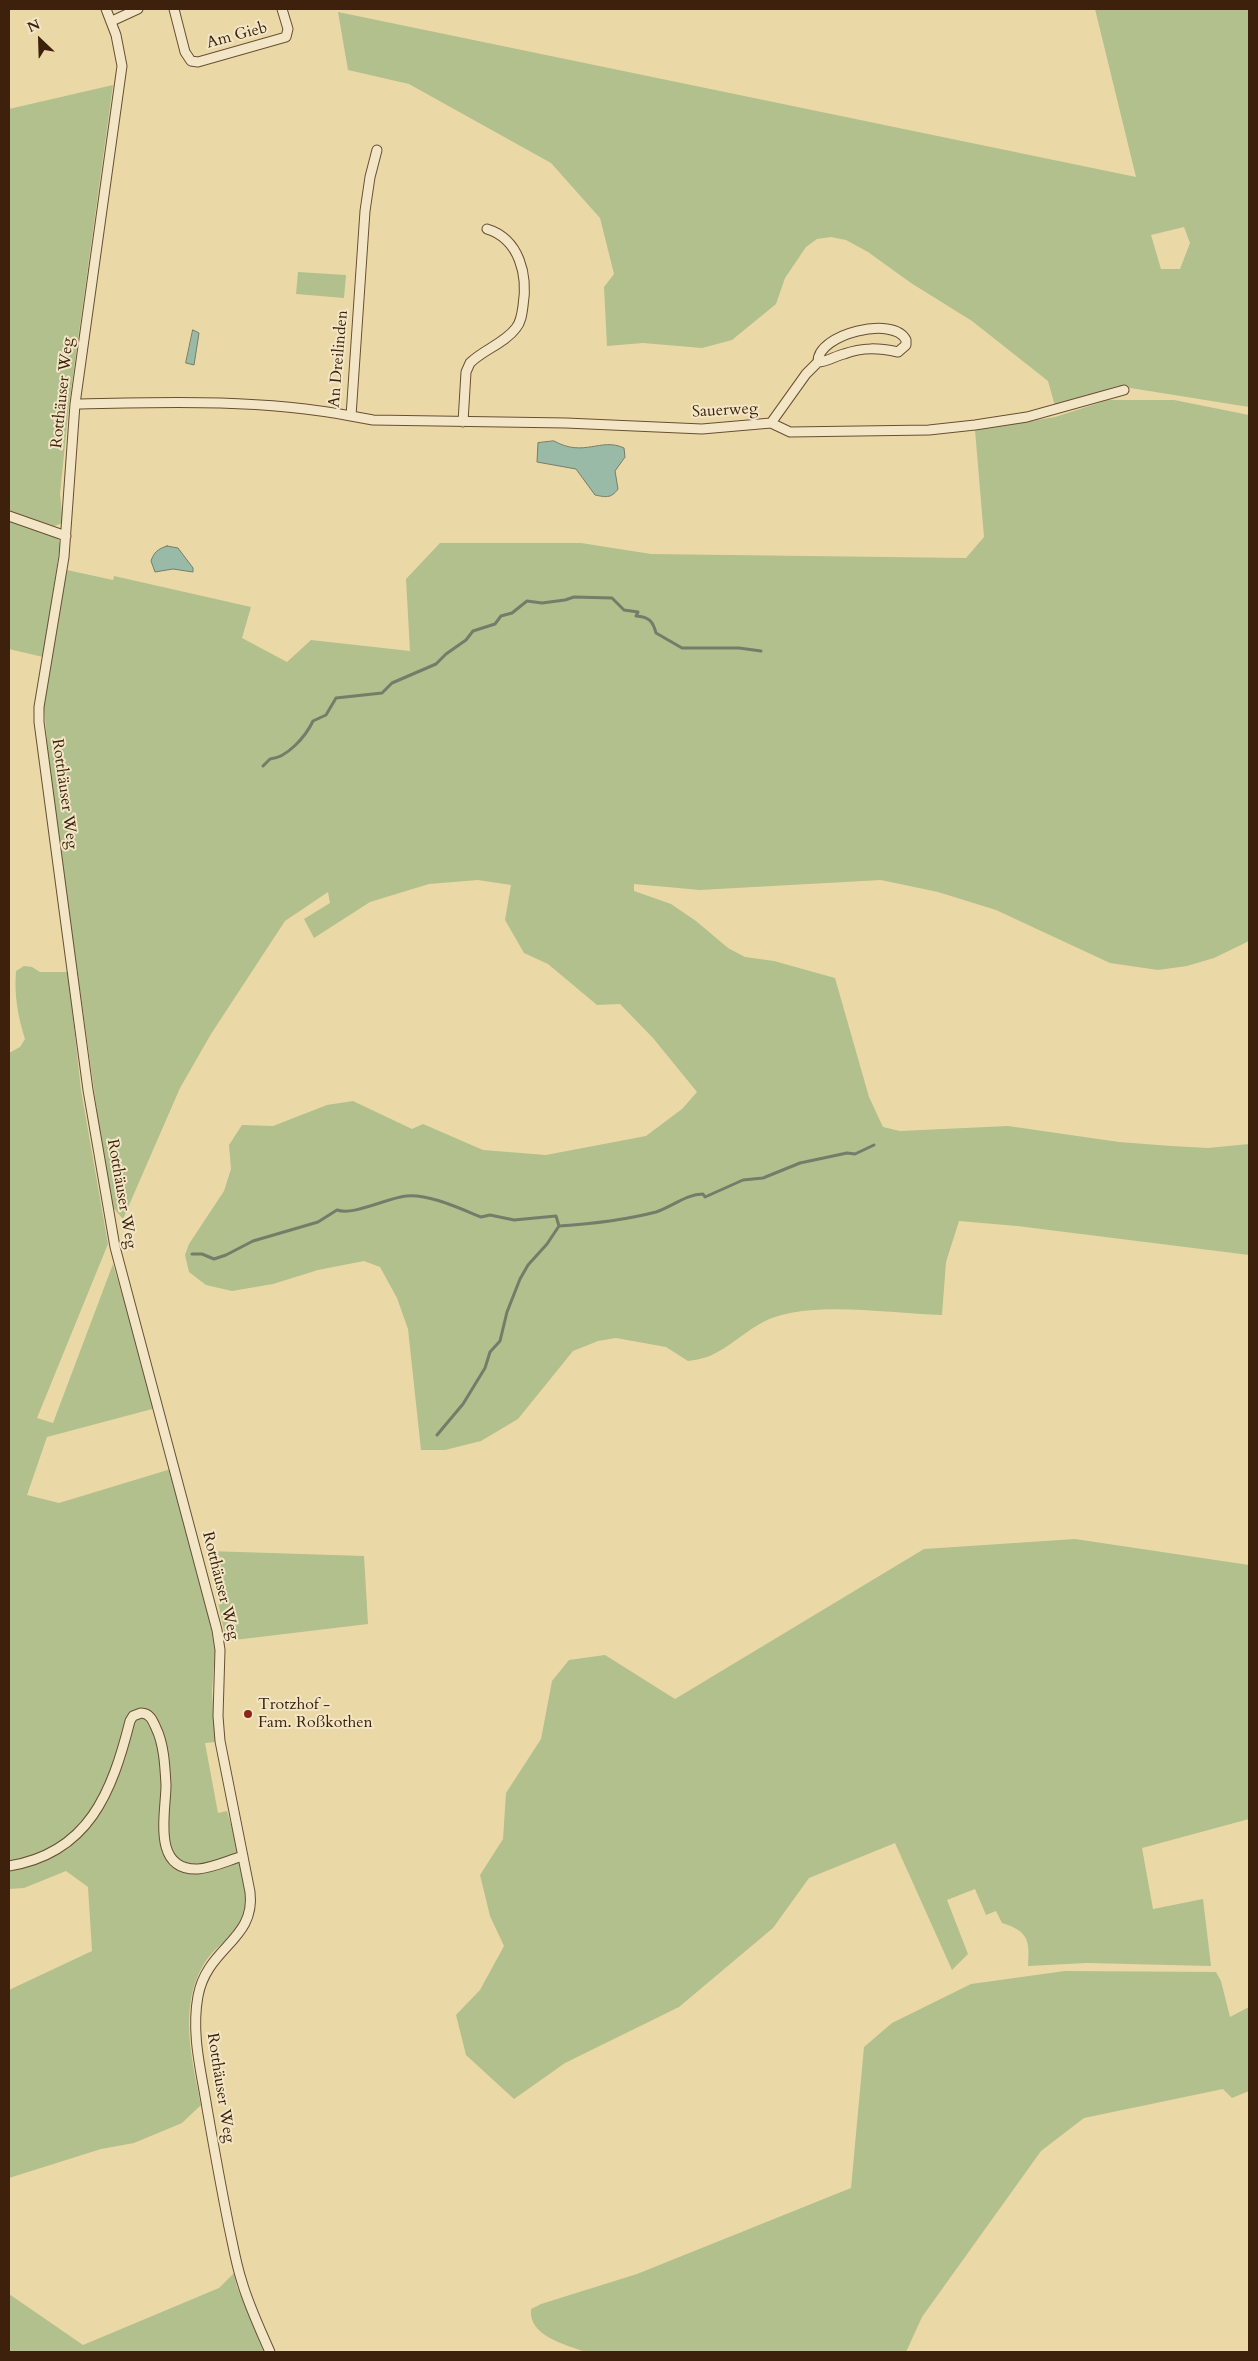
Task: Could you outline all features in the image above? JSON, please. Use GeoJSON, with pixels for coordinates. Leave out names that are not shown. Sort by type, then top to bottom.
{"type":"FeatureCollection","features":[{"type":"Feature","properties":{"kind":"street","name":"Rotthäuser Weg"},"geometry":{"type":"LineString","coordinates":[[106,9],[112,21],[119,45],[122,66],[75,404],[66,536],[39,707],[39,722],[85,1071],[115,1247],[217,1630],[220,1650],[218,1716],[220,1741],[250,1892],[251,1910],[246,1926],[212,1961],[204,1976],[197,2001],[196,2053],[238,2270],[270,2352]]}},
{"type":"Feature","properties":{"kind":"street"},"geometry":{"type":"LineString","coordinates":[[112,21],[138,9]]}},
{"type":"Feature","properties":{"kind":"street","name":"Am Gieb"},"geometry":{"type":"LineString","coordinates":[[174,9],[188,59],[198,62],[286,38],[288,29],[282,9]]}},
{"type":"Feature","properties":{"kind":"street","name":"An Dreilinden"},"geometry":{"type":"LineString","coordinates":[[75,404],[213,401],[309,408],[351,416],[365,211],[370,176],[377,150]]}},
{"type":"Feature","properties":{"kind":"street"},"geometry":{"type":"LineString","coordinates":[[463,422],[466,372],[470,363],[516,328],[521,318],[524,299],[523,272],[516,252],[496,232],[487,229]]}},
{"type":"Feature","properties":{"kind":"street"},"geometry":{"type":"LineString","coordinates":[[771,423],[828,346],[851,332],[885,329],[901,333],[906,340],[906,345],[898,352],[869,348],[844,353],[824,362],[818,362]]}},
{"type":"Feature","properties":{"kind":"street","name":"Sauerweg"},"geometry":{"type":"LineString","coordinates":[[351,416],[373,420],[702,429],[771,423],[790,432],[928,430],[1027,417],[1124,390]]}},
{"type":"Feature","properties":{"kind":"street"},"geometry":{"type":"LineString","coordinates":[[9,516],[66,536]]}},
{"type":"Feature","properties":{"kind":"street"},"geometry":{"type":"LineString","coordinates":[[9,1866],[56,1851],[71,1841],[81,1831],[96,1809],[119,1764],[130,1721],[133,1716],[141,1712],[148,1715],[155,1725],[163,1754],[166,1786],[162,1830],[170,1855],[184,1867],[198,1869],[243,1856]]}},
{"type":"Feature","properties":{"kind":"green space"},"geometry":{"type":"Polygon","coordinates":[[[1095,9],[1249,9],[1249,407],[1118,386],[1055,406],[1048,381],[972,321],[911,283],[868,252],[846,240],[831,237],[817,239],[806,247],[785,278],[776,304],[732,340],[702,348],[643,343],[607,346],[604,287],[614,274],[600,218],[551,163],[409,84],[348,70],[338,12],[1136,177],[1095,9]],[[1184,227],[1151,235],[1161,269],[1180,269],[1190,243],[1184,227]]]}},
{"type":"Feature","properties":{"kind":"green space"},"geometry":{"type":"Polygon","coordinates":[[[113,85],[69,405],[60,494],[63,523],[54,526],[9,512],[9,109],[113,85]]]}},
{"type":"Feature","properties":{"kind":"green space"},"geometry":{"type":"Polygon","coordinates":[[[298,272],[346,275],[344,298],[296,294],[298,272]]]}},
{"type":"Feature","properties":{"kind":"green space"},"geometry":{"type":"Polygon","coordinates":[[[1108,400],[1174,400],[1249,415],[1249,941],[1214,958],[1187,966],[1158,970],[1110,963],[996,910],[938,892],[881,880],[700,890],[634,884],[634,891],[671,904],[696,921],[728,948],[745,957],[774,961],[835,978],[869,1097],[883,1127],[900,1131],[1008,1126],[1119,1142],[1171,1146],[1208,1148],[1249,1144],[1249,1255],[1017,1226],[959,1221],[946,1262],[942,1315],[833,1309],[791,1313],[763,1322],[716,1353],[705,1358],[688,1361],[666,1347],[616,1338],[598,1341],[573,1351],[518,1419],[481,1441],[445,1450],[421,1450],[408,1329],[397,1298],[380,1267],[364,1261],[318,1270],[273,1284],[232,1291],[206,1285],[189,1272],[185,1255],[189,1244],[224,1191],[231,1169],[229,1145],[242,1125],[273,1126],[327,1105],[353,1101],[412,1129],[423,1124],[483,1150],[546,1155],[646,1136],[682,1109],[697,1092],[653,1038],[620,1004],[597,1005],[548,964],[524,953],[505,920],[511,885],[478,880],[429,884],[370,902],[314,938],[304,919],[330,903],[328,892],[285,921],[211,1034],[180,1088],[123,1219],[110,1204],[50,775],[44,707],[67,570],[113,580],[114,576],[251,607],[242,638],[287,662],[311,640],[410,651],[406,579],[440,543],[581,543],[651,554],[966,558],[984,537],[975,430],[1055,417],[1108,400]]]}},
{"type":"Feature","properties":{"kind":"green space"},"geometry":{"type":"Polygon","coordinates":[[[9,518],[58,537],[60,546],[43,657],[9,649],[9,518]]]}},
{"type":"Feature","properties":{"kind":"green space"},"geometry":{"type":"Polygon","coordinates":[[[24,966],[32,967],[40,972],[68,972],[81,1090],[108,1244],[37,1418],[53,1423],[113,1264],[156,1408],[47,1437],[27,1495],[59,1503],[171,1469],[209,1616],[215,1650],[212,1691],[215,1742],[205,1743],[218,1813],[227,1811],[241,1858],[248,1895],[244,1916],[234,1932],[216,1949],[204,1964],[196,1980],[191,1998],[189,2034],[201,2105],[182,2123],[134,2143],[101,2149],[9,2178],[9,1990],[92,1951],[88,1887],[66,1871],[24,1888],[9,1889],[9,1053],[20,1047],[25,1039],[16,997],[16,971],[24,966]]]}},
{"type":"Feature","properties":{"kind":"green space"},"geometry":{"type":"Polygon","coordinates":[[[1075,1539],[1249,1565],[1249,1819],[1142,1848],[1153,1909],[1203,1899],[1211,1966],[1087,1963],[1028,1966],[1028,1943],[1026,1938],[1017,1929],[1002,1923],[996,1911],[986,1915],[975,1889],[947,1900],[968,1954],[952,1970],[895,1843],[809,1878],[773,1928],[679,2007],[565,2063],[514,2099],[466,2055],[456,2015],[480,1990],[504,1946],[490,1916],[480,1875],[503,1839],[506,1793],[541,1739],[552,1681],[569,1660],[605,1655],[675,1699],[924,1549],[1075,1539]]]}},
{"type":"Feature","properties":{"kind":"green space"},"geometry":{"type":"Polygon","coordinates":[[[208,1551],[364,1556],[368,1624],[226,1641],[208,1551]]]}},
{"type":"Feature","properties":{"kind":"green space"},"geometry":{"type":"Polygon","coordinates":[[[1065,1971],[1216,1972],[1221,1981],[1230,2017],[1249,2007],[1249,2091],[1232,2098],[1223,2089],[1084,2118],[1041,2151],[922,2317],[906,2352],[586,2352],[550,2338],[536,2326],[532,2318],[531,2309],[541,2304],[637,2274],[851,2188],[864,2047],[892,2023],[971,1984],[1065,1971]]]}},
{"type":"Feature","properties":{"kind":"green space"},"geometry":{"type":"Polygon","coordinates":[[[234,2273],[237,2287],[266,2352],[9,2352],[9,2294],[83,2345],[219,2288],[234,2273]]]}},
{"type":"Feature","properties":{"kind":"shaded area"},"geometry":{"type":"Polygon","coordinates":[[[193,330],[199,333],[194,365],[186,363],[193,330]]]}},
{"type":"Feature","properties":{"kind":"shaded area"},"geometry":{"type":"Polygon","coordinates":[[[554,441],[574,448],[616,445],[624,448],[625,457],[615,471],[618,489],[610,496],[595,495],[576,469],[537,462],[538,443],[554,441]]]}},
{"type":"Feature","properties":{"kind":"shaded area"},"geometry":{"type":"Polygon","coordinates":[[[167,546],[178,548],[193,568],[193,572],[173,569],[155,572],[151,561],[152,558],[157,551],[167,546]]]}},
{"type":"Feature","properties":{"kind":"waterway"},"geometry":{"type":"LineString","coordinates":[[263,766],[270,759],[283,755],[295,745],[306,733],[313,721],[326,715],[336,698],[382,693],[392,683],[436,664],[446,654],[466,640],[473,631],[495,624],[501,616],[512,613],[527,601],[542,603],[574,597],[612,598],[624,610],[638,612],[636,616],[650,620],[656,633],[682,648],[739,648],[761,651]]}},
{"type":"Feature","properties":{"kind":"waterway"},"geometry":{"type":"LineString","coordinates":[[437,1435],[463,1404],[485,1368],[490,1352],[500,1341],[507,1312],[520,1279],[528,1265],[547,1244],[559,1226],[608,1221],[656,1212],[685,1198],[703,1194],[705,1197],[743,1180],[763,1178],[800,1163],[847,1153],[855,1154],[874,1145]]}},
{"type":"Feature","properties":{"kind":"waterway"},"geometry":{"type":"LineString","coordinates":[[192,1254],[202,1254],[214,1259],[253,1241],[318,1222],[337,1210],[352,1211],[406,1196],[434,1199],[481,1217],[490,1215],[514,1220],[556,1216],[559,1226]]}},
{"type":"Feature","properties":{"kind":"place","name":"Trotzhof - Fam. Roßkothen"},"geometry":{"type":"Point","coordinates":[248,1714]}}]}
